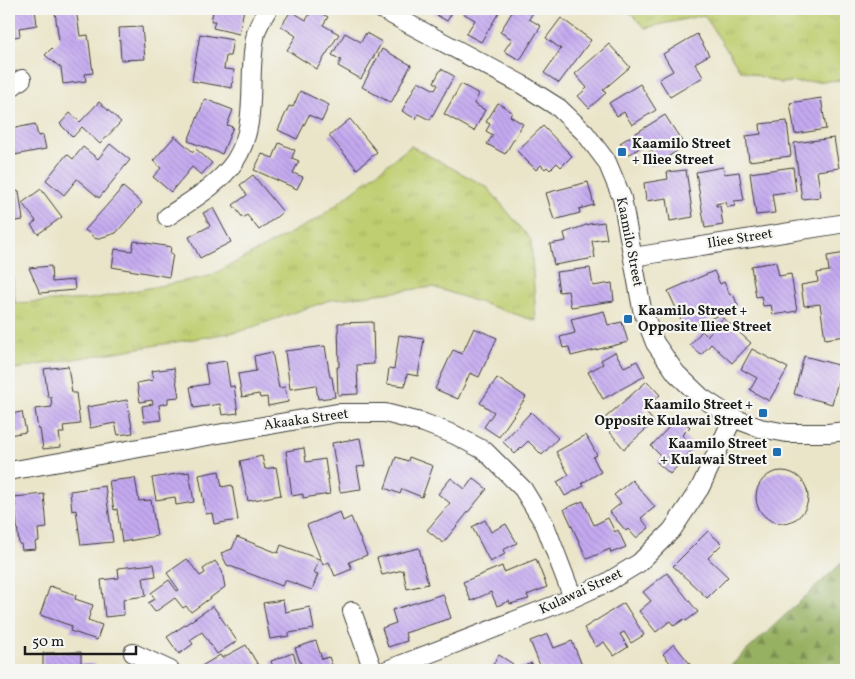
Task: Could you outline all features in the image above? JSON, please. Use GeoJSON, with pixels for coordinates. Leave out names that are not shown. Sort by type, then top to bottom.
{"type":"FeatureCollection","features":[{"type":"Feature","properties":{"kind":"street"},"geometry":{"type":"LineString","coordinates":[[167,217],[217,181],[234,161],[245,141],[251,117],[252,60],[256,31],[268,9]]}},
{"type":"Feature","properties":{"kind":"street","name":"Kaamilo Street"},"geometry":{"type":"LineString","coordinates":[[381,9],[521,84],[559,108],[585,133],[606,162],[622,198],[642,309],[655,343],[676,373],[701,397],[733,418],[760,428],[787,433],[846,431]]}},
{"type":"Feature","properties":{"kind":"street","name":"Iliee Street"},"geometry":{"type":"LineString","coordinates":[[633,257],[846,223]]}},
{"type":"Feature","properties":{"kind":"street","name":"Akaaka Street"},"geometry":{"type":"LineString","coordinates":[[9,471],[337,413],[385,413],[424,423],[455,435],[485,451],[523,489],[545,524],[573,598]]}},
{"type":"Feature","properties":{"kind":"street","name":"Kulawai Street"},"geometry":{"type":"LineString","coordinates":[[387,670],[573,598],[606,583],[639,563],[672,530],[700,488],[733,418]]}},
{"type":"Feature","properties":{"kind":"street"},"geometry":{"type":"LineString","coordinates":[[352,611],[373,670]]}},
{"type":"Feature","properties":{"kind":"street"},"geometry":{"type":"LineString","coordinates":[[133,653],[170,670]]}},
{"type":"Feature","properties":{"kind":"green space"},"geometry":{"type":"Polygon","coordinates":[[[626,9],[846,9],[846,80],[781,83],[740,70],[704,15],[645,28],[626,9]]]}},
{"type":"Feature","properties":{"kind":"green space"},"geometry":{"type":"Polygon","coordinates":[[[411,146],[487,187],[531,240],[536,321],[433,287],[330,300],[241,331],[9,370],[9,258],[11,258],[15,303],[92,299],[210,276],[319,218],[411,146]]]}},
{"type":"Feature","properties":{"kind":"green space"},"geometry":{"type":"Polygon","coordinates":[[[846,559],[846,670],[726,670],[846,559]]]}},
{"type":"Feature","properties":{"kind":"building"},"geometry":{"type":"Polygon","coordinates":[[[9,9],[35,9],[37,25],[19,28],[20,36],[9,38],[9,9]]]}},
{"type":"Feature","properties":{"kind":"building"},"geometry":{"type":"Polygon","coordinates":[[[58,9],[76,9],[80,36],[88,35],[93,73],[85,74],[86,81],[63,84],[61,68],[45,55],[59,41],[55,12],[58,12],[58,9]]]}},
{"type":"Feature","properties":{"kind":"building"},"geometry":{"type":"Polygon","coordinates":[[[202,9],[244,9],[239,34],[213,28],[215,21],[211,21],[213,12],[202,9]]]}},
{"type":"Feature","properties":{"kind":"building"},"geometry":{"type":"Polygon","coordinates":[[[313,9],[328,17],[323,25],[339,34],[317,69],[287,50],[296,36],[281,26],[291,11],[306,20],[313,9]]]}},
{"type":"Feature","properties":{"kind":"building"},"geometry":{"type":"Polygon","coordinates":[[[436,9],[454,9],[447,21],[433,13],[436,9]]]}},
{"type":"Feature","properties":{"kind":"building"},"geometry":{"type":"Polygon","coordinates":[[[463,9],[501,9],[481,42],[466,34],[475,20],[461,12],[463,9]]]}},
{"type":"Feature","properties":{"kind":"building"},"geometry":{"type":"Polygon","coordinates":[[[514,9],[535,9],[529,19],[541,26],[520,60],[504,51],[512,39],[500,32],[514,9]]]}},
{"type":"Feature","properties":{"kind":"building"},"geometry":{"type":"Polygon","coordinates":[[[561,18],[591,40],[559,83],[544,73],[561,49],[546,38],[561,18]]]}},
{"type":"Feature","properties":{"kind":"building"},"geometry":{"type":"Polygon","coordinates":[[[142,27],[145,59],[121,60],[119,28],[142,27]]]}},
{"type":"Feature","properties":{"kind":"building"},"geometry":{"type":"Polygon","coordinates":[[[345,33],[361,42],[366,33],[382,42],[361,79],[338,66],[341,60],[332,55],[345,33]]]}},
{"type":"Feature","properties":{"kind":"building"},"geometry":{"type":"Polygon","coordinates":[[[200,34],[233,40],[230,56],[226,56],[224,69],[234,70],[232,88],[192,81],[200,34]]]}},
{"type":"Feature","properties":{"kind":"building"},"geometry":{"type":"Polygon","coordinates":[[[697,34],[709,55],[695,63],[703,77],[670,97],[659,79],[673,71],[663,54],[697,34]]]}},
{"type":"Feature","properties":{"kind":"building"},"geometry":{"type":"Polygon","coordinates":[[[609,44],[630,67],[603,90],[606,93],[589,108],[578,96],[587,88],[575,74],[609,44]]]}},
{"type":"Feature","properties":{"kind":"building"},"geometry":{"type":"Polygon","coordinates":[[[382,49],[411,65],[391,103],[362,87],[382,49]]]}},
{"type":"Feature","properties":{"kind":"building"},"geometry":{"type":"Polygon","coordinates":[[[441,69],[454,76],[430,120],[418,114],[416,119],[402,111],[418,81],[435,90],[438,85],[434,82],[441,69]]]}},
{"type":"Feature","properties":{"kind":"building"},"geometry":{"type":"Polygon","coordinates":[[[461,84],[479,94],[474,104],[485,110],[474,131],[444,114],[461,84]]]}},
{"type":"Feature","properties":{"kind":"building"},"geometry":{"type":"Polygon","coordinates":[[[640,84],[656,110],[632,125],[624,112],[617,116],[609,103],[640,84]]]}},
{"type":"Feature","properties":{"kind":"building"},"geometry":{"type":"Polygon","coordinates":[[[300,91],[329,105],[322,121],[309,115],[297,139],[278,130],[289,106],[293,107],[300,91]]]}},
{"type":"Feature","properties":{"kind":"building"},"geometry":{"type":"Polygon","coordinates":[[[821,98],[826,129],[795,134],[790,103],[821,98]]]}},
{"type":"Feature","properties":{"kind":"building"},"geometry":{"type":"Polygon","coordinates":[[[205,99],[233,110],[227,125],[233,127],[222,154],[188,141],[205,99]]]}},
{"type":"Feature","properties":{"kind":"building"},"geometry":{"type":"Polygon","coordinates":[[[99,102],[121,122],[100,144],[82,127],[73,137],[60,124],[70,113],[80,122],[99,102]]]}},
{"type":"Feature","properties":{"kind":"building"},"geometry":{"type":"Polygon","coordinates":[[[498,103],[512,112],[510,116],[523,124],[505,154],[487,144],[493,135],[486,131],[490,124],[486,122],[498,103]]]}},
{"type":"Feature","properties":{"kind":"building"},"geometry":{"type":"Polygon","coordinates":[[[665,115],[685,146],[653,166],[646,154],[658,147],[653,140],[628,155],[620,143],[665,115]]]}},
{"type":"Feature","properties":{"kind":"building"},"geometry":{"type":"Polygon","coordinates":[[[350,119],[377,152],[357,169],[329,136],[350,119]]]}},
{"type":"Feature","properties":{"kind":"building"},"geometry":{"type":"Polygon","coordinates":[[[787,121],[791,156],[749,161],[746,136],[761,134],[760,124],[787,121]]]}},
{"type":"Feature","properties":{"kind":"building"},"geometry":{"type":"Polygon","coordinates":[[[9,124],[11,129],[35,124],[38,136],[43,135],[46,149],[9,156],[9,124]]]}},
{"type":"Feature","properties":{"kind":"building"},"geometry":{"type":"Polygon","coordinates":[[[543,126],[572,156],[561,167],[557,163],[550,170],[547,167],[545,169],[541,165],[536,170],[517,151],[543,126]]]}},
{"type":"Feature","properties":{"kind":"building"},"geometry":{"type":"Polygon","coordinates":[[[175,136],[193,152],[196,149],[212,163],[201,175],[192,167],[171,192],[153,177],[161,168],[153,161],[175,136]]]}},
{"type":"Feature","properties":{"kind":"building"},"geometry":{"type":"Polygon","coordinates":[[[834,138],[839,168],[817,171],[821,197],[802,199],[794,143],[834,138]]]}},
{"type":"Feature","properties":{"kind":"building"},"geometry":{"type":"Polygon","coordinates":[[[279,143],[295,150],[292,158],[299,161],[293,173],[303,177],[297,189],[254,170],[262,154],[273,158],[279,143]]]}},
{"type":"Feature","properties":{"kind":"building"},"geometry":{"type":"Polygon","coordinates":[[[110,144],[130,160],[99,198],[77,179],[64,195],[46,180],[67,154],[73,159],[83,147],[98,159],[110,144]]]}},
{"type":"Feature","properties":{"kind":"building"},"geometry":{"type":"Polygon","coordinates":[[[723,167],[724,174],[739,172],[744,200],[734,201],[735,206],[727,207],[726,202],[716,204],[716,206],[720,206],[723,225],[705,228],[696,172],[723,167]]]}},
{"type":"Feature","properties":{"kind":"building"},"geometry":{"type":"Polygon","coordinates":[[[793,167],[796,191],[772,194],[775,213],[756,215],[750,173],[793,167]]]}},
{"type":"Feature","properties":{"kind":"building"},"geometry":{"type":"Polygon","coordinates":[[[686,170],[693,217],[670,221],[667,198],[646,201],[644,183],[668,179],[667,172],[686,170]]]}},
{"type":"Feature","properties":{"kind":"building"},"geometry":{"type":"Polygon","coordinates":[[[253,175],[283,212],[259,230],[247,215],[243,218],[233,205],[247,195],[240,185],[253,175]]]}},
{"type":"Feature","properties":{"kind":"building"},"geometry":{"type":"Polygon","coordinates":[[[588,182],[594,205],[579,209],[580,213],[554,220],[546,193],[588,182]]]}},
{"type":"Feature","properties":{"kind":"building"},"geometry":{"type":"Polygon","coordinates":[[[123,187],[142,203],[116,233],[96,239],[85,230],[123,187]]]}},
{"type":"Feature","properties":{"kind":"building"},"geometry":{"type":"Polygon","coordinates":[[[41,189],[62,217],[38,234],[31,225],[36,221],[22,203],[41,189]]]}},
{"type":"Feature","properties":{"kind":"building"},"geometry":{"type":"Polygon","coordinates":[[[19,191],[23,220],[9,222],[9,192],[19,191]]]}},
{"type":"Feature","properties":{"kind":"building"},"geometry":{"type":"Polygon","coordinates":[[[213,208],[231,242],[200,258],[189,237],[210,226],[203,213],[213,208]]]}},
{"type":"Feature","properties":{"kind":"building"},"geometry":{"type":"Polygon","coordinates":[[[604,222],[607,239],[592,241],[595,258],[554,265],[550,244],[566,241],[564,233],[589,224],[604,222]]]}},
{"type":"Feature","properties":{"kind":"building"},"geometry":{"type":"Polygon","coordinates":[[[134,241],[171,247],[170,253],[173,254],[169,277],[112,267],[115,249],[132,251],[134,241]]]}},
{"type":"Feature","properties":{"kind":"building"},"geometry":{"type":"Polygon","coordinates":[[[846,253],[846,336],[825,339],[820,304],[804,306],[801,285],[818,282],[817,273],[829,271],[827,256],[846,253]]]}},
{"type":"Feature","properties":{"kind":"building"},"geometry":{"type":"Polygon","coordinates":[[[776,262],[779,276],[791,274],[797,311],[773,315],[771,305],[763,306],[761,296],[756,297],[751,266],[776,262]]]}},
{"type":"Feature","properties":{"kind":"building"},"geometry":{"type":"Polygon","coordinates":[[[51,266],[52,282],[74,280],[75,290],[40,293],[29,268],[51,266]]]}},
{"type":"Feature","properties":{"kind":"building"},"geometry":{"type":"Polygon","coordinates":[[[590,268],[593,286],[612,283],[614,301],[571,307],[568,291],[559,292],[556,272],[590,268]]]}},
{"type":"Feature","properties":{"kind":"building"},"geometry":{"type":"Polygon","coordinates":[[[714,271],[720,284],[724,282],[730,295],[733,294],[738,306],[686,330],[668,291],[714,271]]]}},
{"type":"Feature","properties":{"kind":"building"},"geometry":{"type":"Polygon","coordinates":[[[604,311],[608,325],[622,322],[628,342],[571,356],[569,347],[563,348],[560,337],[575,333],[571,319],[604,311]]]}},
{"type":"Feature","properties":{"kind":"building"},"geometry":{"type":"Polygon","coordinates":[[[723,318],[751,343],[732,363],[711,344],[701,355],[690,345],[702,331],[707,336],[723,318]]]}},
{"type":"Feature","properties":{"kind":"building"},"geometry":{"type":"Polygon","coordinates":[[[373,322],[374,364],[357,365],[358,394],[338,395],[338,323],[373,322]]]}},
{"type":"Feature","properties":{"kind":"building"},"geometry":{"type":"Polygon","coordinates":[[[474,328],[497,338],[479,377],[470,373],[458,399],[435,389],[453,350],[462,354],[474,328]]]}},
{"type":"Feature","properties":{"kind":"building"},"geometry":{"type":"Polygon","coordinates":[[[399,335],[424,339],[418,376],[407,374],[405,386],[387,384],[389,368],[394,369],[399,335]]]}},
{"type":"Feature","properties":{"kind":"building"},"geometry":{"type":"Polygon","coordinates":[[[325,346],[335,397],[318,399],[316,385],[290,389],[285,351],[325,346]]]}},
{"type":"Feature","properties":{"kind":"building"},"geometry":{"type":"Polygon","coordinates":[[[752,349],[788,368],[769,401],[750,390],[757,378],[741,369],[752,349]]]}},
{"type":"Feature","properties":{"kind":"building"},"geometry":{"type":"Polygon","coordinates":[[[272,352],[279,388],[285,387],[288,402],[268,406],[267,397],[260,398],[259,394],[242,397],[238,374],[256,371],[254,356],[272,352]]]}},
{"type":"Feature","properties":{"kind":"building"},"geometry":{"type":"Polygon","coordinates":[[[615,352],[624,367],[637,361],[645,376],[603,399],[588,372],[603,364],[601,360],[615,352]]]}},
{"type":"Feature","properties":{"kind":"building"},"geometry":{"type":"Polygon","coordinates":[[[804,356],[842,366],[832,404],[794,394],[804,356]]]}},
{"type":"Feature","properties":{"kind":"building"},"geometry":{"type":"Polygon","coordinates":[[[226,361],[230,387],[234,386],[238,413],[222,415],[220,404],[194,408],[190,387],[208,384],[205,364],[226,361]]]}},
{"type":"Feature","properties":{"kind":"building"},"geometry":{"type":"Polygon","coordinates":[[[68,366],[72,393],[76,393],[80,424],[63,426],[64,433],[59,433],[61,447],[43,449],[35,409],[52,407],[51,397],[48,397],[44,369],[68,366]]]}},
{"type":"Feature","properties":{"kind":"building"},"geometry":{"type":"Polygon","coordinates":[[[174,368],[179,397],[168,398],[168,403],[159,405],[161,420],[144,422],[142,406],[153,404],[152,400],[140,402],[137,383],[153,380],[151,371],[174,368]]]}},
{"type":"Feature","properties":{"kind":"building"},"geometry":{"type":"Polygon","coordinates":[[[497,378],[526,397],[499,437],[484,427],[494,412],[480,403],[497,378]]]}},
{"type":"Feature","properties":{"kind":"building"},"geometry":{"type":"Polygon","coordinates":[[[647,381],[660,395],[644,410],[654,422],[624,449],[609,431],[613,427],[605,418],[647,381]]]}},
{"type":"Feature","properties":{"kind":"building"},"geometry":{"type":"Polygon","coordinates":[[[127,400],[133,433],[118,435],[115,423],[90,428],[87,407],[127,400]]]}},
{"type":"Feature","properties":{"kind":"building"},"geometry":{"type":"Polygon","coordinates":[[[22,412],[26,432],[9,435],[9,414],[22,412]]]}},
{"type":"Feature","properties":{"kind":"building"},"geometry":{"type":"Polygon","coordinates":[[[531,412],[558,438],[542,455],[528,441],[515,454],[503,442],[531,412]]]}},
{"type":"Feature","properties":{"kind":"building"},"geometry":{"type":"Polygon","coordinates":[[[677,415],[690,427],[682,435],[695,447],[670,474],[657,462],[662,457],[651,446],[677,415]]]}},
{"type":"Feature","properties":{"kind":"building"},"geometry":{"type":"Polygon","coordinates":[[[586,435],[597,455],[593,457],[601,472],[582,483],[584,486],[565,496],[557,482],[569,475],[556,452],[586,435]]]}},
{"type":"Feature","properties":{"kind":"building"},"geometry":{"type":"Polygon","coordinates":[[[360,438],[365,466],[357,467],[361,489],[340,492],[332,443],[360,438]]]}},
{"type":"Feature","properties":{"kind":"building"},"geometry":{"type":"Polygon","coordinates":[[[304,448],[306,462],[325,459],[330,494],[303,498],[303,494],[292,496],[286,451],[304,448]]]}},
{"type":"Feature","properties":{"kind":"building"},"geometry":{"type":"Polygon","coordinates":[[[262,456],[265,469],[276,467],[281,495],[248,501],[240,461],[262,456]]]}},
{"type":"Feature","properties":{"kind":"building"},"geometry":{"type":"Polygon","coordinates":[[[396,457],[408,461],[409,457],[433,466],[422,497],[402,489],[400,494],[385,488],[396,457]]]}},
{"type":"Feature","properties":{"kind":"building"},"geometry":{"type":"Polygon","coordinates":[[[219,471],[222,487],[232,485],[238,520],[214,524],[212,513],[206,514],[199,475],[219,471]]]}},
{"type":"Feature","properties":{"kind":"building"},"geometry":{"type":"Polygon","coordinates":[[[782,471],[792,473],[800,479],[806,487],[808,497],[806,507],[800,515],[792,521],[782,523],[772,521],[764,515],[758,507],[756,497],[758,487],[764,479],[772,473],[782,471]]]}},
{"type":"Feature","properties":{"kind":"building"},"geometry":{"type":"Polygon","coordinates":[[[189,472],[194,502],[176,505],[175,497],[156,500],[152,478],[189,472]]]}},
{"type":"Feature","properties":{"kind":"building"},"geometry":{"type":"Polygon","coordinates":[[[135,478],[139,501],[151,500],[157,536],[122,542],[117,509],[114,510],[109,481],[135,478]]]}},
{"type":"Feature","properties":{"kind":"building"},"geometry":{"type":"Polygon","coordinates":[[[451,478],[465,489],[473,478],[487,489],[443,543],[427,530],[450,503],[438,494],[451,478]]]}},
{"type":"Feature","properties":{"kind":"building"},"geometry":{"type":"Polygon","coordinates":[[[632,480],[655,507],[641,518],[649,528],[636,538],[628,529],[626,531],[610,512],[621,503],[614,495],[632,480]]]}},
{"type":"Feature","properties":{"kind":"building"},"geometry":{"type":"Polygon","coordinates":[[[105,486],[113,542],[81,545],[76,510],[72,511],[70,491],[105,486]]]}},
{"type":"Feature","properties":{"kind":"building"},"geometry":{"type":"Polygon","coordinates":[[[44,494],[47,528],[38,529],[39,541],[35,542],[36,549],[22,550],[21,544],[19,544],[14,497],[44,494]]]}},
{"type":"Feature","properties":{"kind":"building"},"geometry":{"type":"Polygon","coordinates":[[[583,501],[594,525],[608,518],[615,532],[618,530],[626,547],[611,553],[610,549],[587,559],[564,509],[583,501]]]}},
{"type":"Feature","properties":{"kind":"building"},"geometry":{"type":"Polygon","coordinates":[[[340,512],[343,521],[351,517],[367,555],[349,562],[352,569],[335,576],[329,562],[323,565],[307,525],[340,512]]]}},
{"type":"Feature","properties":{"kind":"building"},"geometry":{"type":"Polygon","coordinates":[[[485,520],[491,532],[506,524],[517,543],[503,550],[505,554],[490,562],[472,527],[485,520]]]}},
{"type":"Feature","properties":{"kind":"building"},"geometry":{"type":"Polygon","coordinates":[[[708,531],[722,544],[708,558],[728,577],[707,598],[673,566],[708,531]]]}},
{"type":"Feature","properties":{"kind":"building"},"geometry":{"type":"Polygon","coordinates":[[[237,537],[278,553],[281,545],[319,559],[314,573],[318,574],[312,590],[285,580],[282,586],[227,565],[221,553],[232,549],[237,537]]]}},
{"type":"Feature","properties":{"kind":"building"},"geometry":{"type":"Polygon","coordinates":[[[419,548],[428,584],[407,589],[403,570],[382,575],[377,558],[419,548]]]}},
{"type":"Feature","properties":{"kind":"building"},"geometry":{"type":"Polygon","coordinates":[[[187,559],[200,576],[205,573],[203,569],[215,561],[222,571],[225,587],[191,612],[186,606],[183,608],[175,598],[155,612],[148,603],[155,599],[151,593],[169,580],[177,591],[179,590],[167,573],[187,559]]]}},
{"type":"Feature","properties":{"kind":"building"},"geometry":{"type":"Polygon","coordinates":[[[536,559],[547,587],[527,595],[529,599],[510,604],[509,601],[497,606],[491,592],[471,601],[463,582],[502,566],[504,572],[536,559]]]}},
{"type":"Feature","properties":{"kind":"building"},"geometry":{"type":"Polygon","coordinates":[[[154,564],[156,576],[143,578],[146,596],[123,599],[124,615],[105,617],[101,580],[119,578],[118,568],[154,564]]]}},
{"type":"Feature","properties":{"kind":"building"},"geometry":{"type":"Polygon","coordinates":[[[667,573],[698,612],[686,621],[684,619],[674,626],[670,621],[656,632],[639,611],[651,601],[643,592],[667,573]]]}},
{"type":"Feature","properties":{"kind":"building"},"geometry":{"type":"Polygon","coordinates":[[[50,586],[76,595],[75,599],[93,605],[88,620],[102,625],[97,640],[70,631],[72,626],[40,615],[50,586]]]}},
{"type":"Feature","properties":{"kind":"building"},"geometry":{"type":"Polygon","coordinates":[[[443,594],[451,618],[405,633],[407,641],[388,647],[382,628],[396,623],[392,610],[443,594]]]}},
{"type":"Feature","properties":{"kind":"building"},"geometry":{"type":"Polygon","coordinates":[[[283,600],[285,612],[310,607],[314,629],[289,633],[289,636],[270,639],[263,603],[283,600]]]}},
{"type":"Feature","properties":{"kind":"building"},"geometry":{"type":"Polygon","coordinates":[[[624,603],[644,635],[631,643],[624,632],[620,634],[628,647],[614,656],[604,642],[596,647],[584,628],[624,603]]]}},
{"type":"Feature","properties":{"kind":"building"},"geometry":{"type":"Polygon","coordinates":[[[213,606],[237,641],[217,654],[202,632],[190,640],[193,644],[179,654],[167,637],[213,606]]]}},
{"type":"Feature","properties":{"kind":"building"},"geometry":{"type":"Polygon","coordinates":[[[548,634],[554,648],[572,641],[584,670],[542,670],[530,641],[548,634]]]}},
{"type":"Feature","properties":{"kind":"building"},"geometry":{"type":"Polygon","coordinates":[[[316,641],[322,659],[329,657],[334,670],[303,670],[295,648],[316,641]]]}},
{"type":"Feature","properties":{"kind":"building"},"geometry":{"type":"Polygon","coordinates":[[[674,644],[690,664],[682,670],[676,670],[663,654],[674,644]]]}},
{"type":"Feature","properties":{"kind":"building"},"geometry":{"type":"Polygon","coordinates":[[[246,645],[261,670],[202,670],[200,667],[220,655],[222,658],[246,645]]]}},
{"type":"Feature","properties":{"kind":"building"},"geometry":{"type":"Polygon","coordinates":[[[81,652],[81,664],[95,664],[96,670],[43,670],[43,653],[81,652]]]}},
{"type":"Feature","properties":{"kind":"building"},"geometry":{"type":"Polygon","coordinates":[[[293,653],[299,670],[274,670],[271,661],[293,653]]]}},
{"type":"Feature","properties":{"kind":"building"},"geometry":{"type":"Polygon","coordinates":[[[499,655],[513,664],[510,670],[491,668],[499,655]]]}},
{"type":"Feature","properties":{"kind":"building"},"geometry":{"type":"Polygon","coordinates":[[[532,663],[534,670],[513,670],[532,663]]]}},
{"type":"Feature","properties":{"kind":"place","name":"Kaamilo Street + Iliee Street"},"geometry":{"type":"Point","coordinates":[622,152]}},
{"type":"Feature","properties":{"kind":"place","name":"Kaamilo Street + Opposite Iliee Street"},"geometry":{"type":"Point","coordinates":[628,319]}},
{"type":"Feature","properties":{"kind":"place","name":"Kaamilo Street + Opposite Kulawai Street"},"geometry":{"type":"Point","coordinates":[763,413]}},
{"type":"Feature","properties":{"kind":"place","name":"Kaamilo Street + Kulawai Street"},"geometry":{"type":"Point","coordinates":[777,452]}}]}
